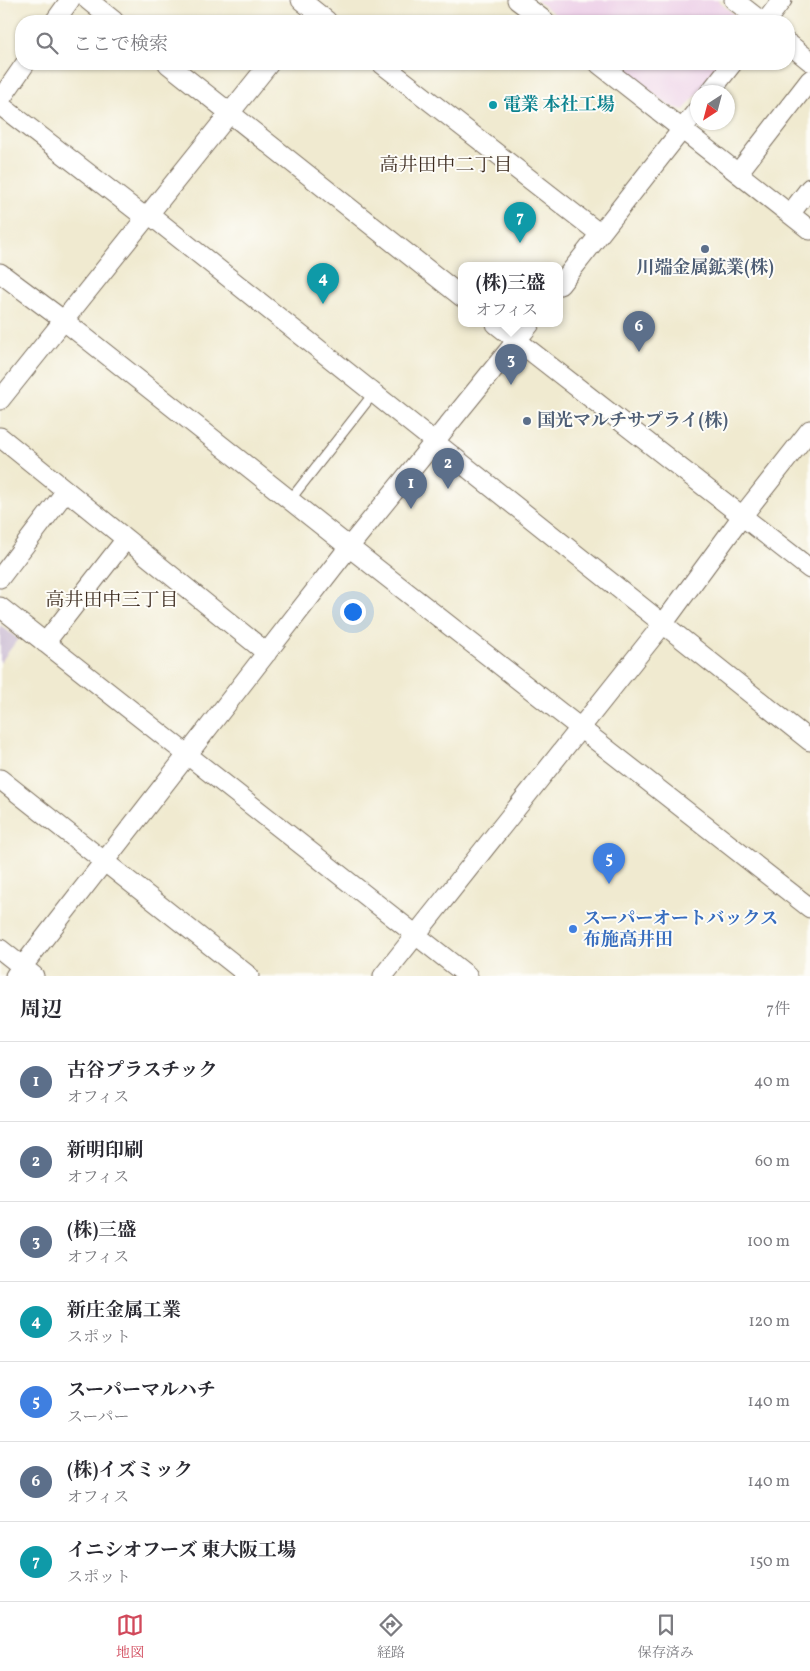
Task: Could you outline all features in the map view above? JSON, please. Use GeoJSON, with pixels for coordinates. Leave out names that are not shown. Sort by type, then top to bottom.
{"type":"FeatureCollection","features":[{"type":"Feature","properties":{"kind":"street"},"geometry":{"type":"LineString","coordinates":[[59,15],[70,0]]}},
{"type":"Feature","properties":{"kind":"street"},"geometry":{"type":"LineString","coordinates":[[88,0],[107,15]]}},
{"type":"Feature","properties":{"kind":"street"},"geometry":{"type":"LineString","coordinates":[[518,0],[537,15]]}},
{"type":"Feature","properties":{"kind":"street"},"geometry":{"type":"LineString","coordinates":[[734,0],[753,15]]}},
{"type":"Feature","properties":{"kind":"street"},"geometry":{"type":"LineString","coordinates":[[771,15],[782,0]]}},
{"type":"Feature","properties":{"kind":"street"},"geometry":{"type":"LineString","coordinates":[[795,49],[810,61]]}},
{"type":"Feature","properties":{"kind":"street"},"geometry":{"type":"LineString","coordinates":[[0,100],[21,70]]}},
{"type":"Feature","properties":{"kind":"street"},"geometry":{"type":"LineString","coordinates":[[176,70],[458,294]]}},
{"type":"Feature","properties":{"kind":"street"},"geometry":{"type":"LineString","coordinates":[[0,400],[264,70]]}},
{"type":"Feature","properties":{"kind":"street"},"geometry":{"type":"LineString","coordinates":[[390,70],[600,234]]}},
{"type":"Feature","properties":{"kind":"street"},"geometry":{"type":"LineString","coordinates":[[607,70],[810,230]]}},
{"type":"Feature","properties":{"kind":"street"},"geometry":{"type":"LineString","coordinates":[[716,85],[727,70]]}},
{"type":"Feature","properties":{"kind":"street"},"geometry":{"type":"LineString","coordinates":[[738,172],[810,80]]}},
{"type":"Feature","properties":{"kind":"street"},"geometry":{"type":"LineString","coordinates":[[0,105],[148,216],[810,741]]}},
{"type":"Feature","properties":{"kind":"street"},"geometry":{"type":"LineString","coordinates":[[563,282],[690,118]]}},
{"type":"Feature","properties":{"kind":"street"},"geometry":{"type":"LineString","coordinates":[[790,214],[810,188]]}},
{"type":"Feature","properties":{"kind":"street"},"geometry":{"type":"LineString","coordinates":[[0,273],[63,320],[810,908]]}},
{"type":"Feature","properties":{"kind":"street"},"geometry":{"type":"LineString","coordinates":[[500,327],[810,569]]}},
{"type":"Feature","properties":{"kind":"street"},"geometry":{"type":"LineString","coordinates":[[0,949],[24,973],[106,861],[349,547],[528,327]]}},
{"type":"Feature","properties":{"kind":"street"},"geometry":{"type":"LineString","coordinates":[[383,976],[579,727],[663,624],[743,515],[810,430]]}},
{"type":"Feature","properties":{"kind":"street"},"geometry":{"type":"LineString","coordinates":[[0,438],[267,653]]}},
{"type":"Feature","properties":{"kind":"street"},"geometry":{"type":"LineString","coordinates":[[0,578],[66,491]]}},
{"type":"Feature","properties":{"kind":"street"},"geometry":{"type":"LineString","coordinates":[[45,643],[126,539]]}},
{"type":"Feature","properties":{"kind":"street"},"geometry":{"type":"LineString","coordinates":[[0,607],[468,976]]}},
{"type":"Feature","properties":{"kind":"street"},"geometry":{"type":"LineString","coordinates":[[0,779],[249,976]]}},
{"type":"Feature","properties":{"kind":"lane"},"geometry":{"type":"LineString","coordinates":[[290,500],[374,394]]}},
{"type":"Feature","properties":{"kind":"shaded area"},"geometry":{"type":"Polygon","coordinates":[[[536,0],[717,0],[735,15],[556,15],[536,0]]]}},
{"type":"Feature","properties":{"kind":"shaded area"},"geometry":{"type":"Polygon","coordinates":[[[624,70],[716,70],[704,85],[690,85],[690,103],[684,110],[669,106],[624,70]]]}},
{"type":"Feature","properties":{"kind":"shaded area"},"geometry":{"type":"Polygon","coordinates":[[[0,625],[18,639],[0,663],[0,625]]]}},
{"type":"Feature","properties":{"kind":"place","name":"電業 本社工場"},"geometry":{"type":"Point","coordinates":[493,105]}},
{"type":"Feature","properties":{"kind":"place","name":"イニシオフーズ 東大阪工場"},"geometry":{"type":"Point","coordinates":[520,243]}},
{"type":"Feature","properties":{"kind":"place","name":"川端金属鉱業(株)"},"geometry":{"type":"Point","coordinates":[705,249]}},
{"type":"Feature","properties":{"kind":"place","name":"新庄金属工業"},"geometry":{"type":"Point","coordinates":[323,304]}},
{"type":"Feature","properties":{"kind":"place","name":"(株)イズミック"},"geometry":{"type":"Point","coordinates":[639,352]}},
{"type":"Feature","properties":{"kind":"place","name":"(株)三盛"},"geometry":{"type":"Point","coordinates":[511,385]}},
{"type":"Feature","properties":{"kind":"place","name":"国光マルチサプライ(株)"},"geometry":{"type":"Point","coordinates":[527,421]}},
{"type":"Feature","properties":{"kind":"place","name":"新明印刷"},"geometry":{"type":"Point","coordinates":[448,489]}},
{"type":"Feature","properties":{"kind":"place","name":"古谷プラスチック"},"geometry":{"type":"Point","coordinates":[411,509]}},
{"type":"Feature","properties":{"kind":"place","name":"スーパーマルハチ"},"geometry":{"type":"Point","coordinates":[609,884]}},
{"type":"Feature","properties":{"kind":"place","name":"スーパーオートバックス 布施高井田"},"geometry":{"type":"Point","coordinates":[573,929]}},
{"type":"Feature","properties":{"kind":"district","name":"高井田中二丁目"},"geometry":{"type":"Point","coordinates":[446,166]}},
{"type":"Feature","properties":{"kind":"district","name":"高井田中三丁目"},"geometry":{"type":"Point","coordinates":[112,601]}}]}
